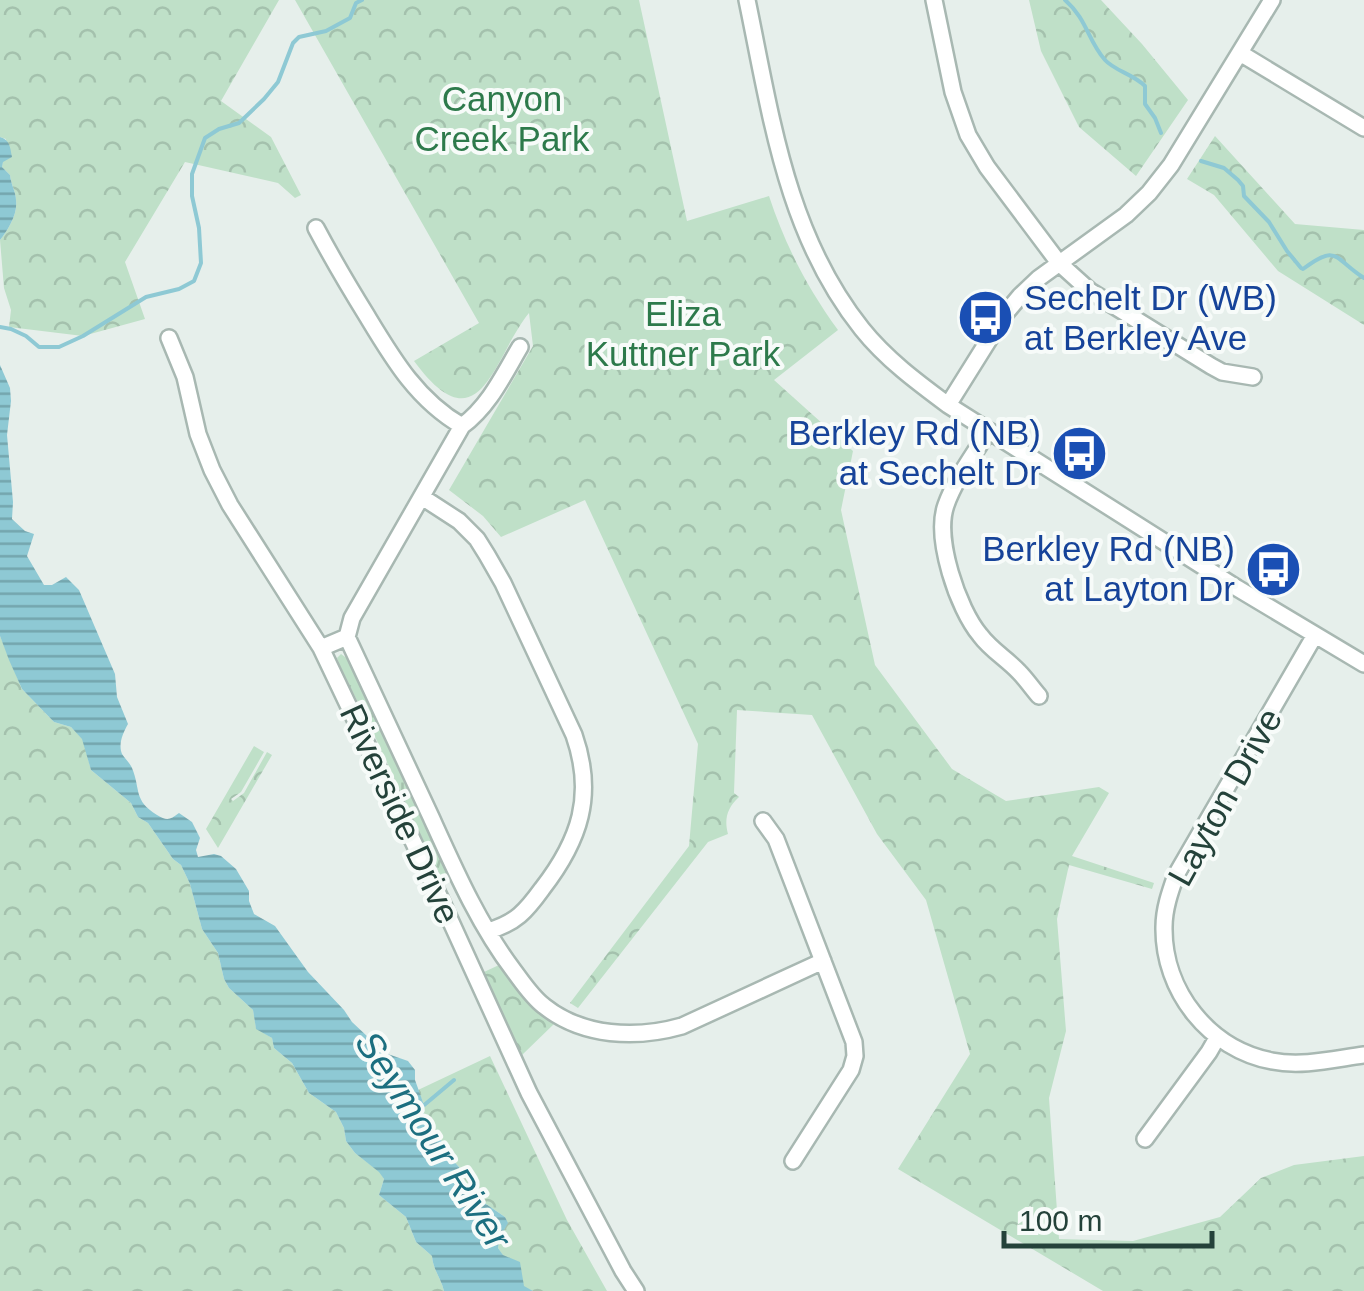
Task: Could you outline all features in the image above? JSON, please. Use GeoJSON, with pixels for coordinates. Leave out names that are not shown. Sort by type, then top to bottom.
{"type":"FeatureCollection","features":[{"type":"Feature","properties":{"kind":"street"},"geometry":{"type":"LineString","coordinates":[[747,0],[782,166],[800,223],[823,270],[864,332],[904,372],[988,432],[1364,664]]}},
{"type":"Feature","properties":{"kind":"street"},"geometry":{"type":"LineString","coordinates":[[934,0],[954,92],[968,134],[1060,264],[1090,290],[1210,366],[1222,372],[1253,376]]}},
{"type":"Feature","properties":{"kind":"street"},"geometry":{"type":"LineString","coordinates":[[948,405],[1013,305],[1038,278],[1126,215],[1171,165],[1272,0]]}},
{"type":"Feature","properties":{"kind":"street"},"geometry":{"type":"LineString","coordinates":[[1240,53],[1364,128]]}},
{"type":"Feature","properties":{"kind":"street"},"geometry":{"type":"LineString","coordinates":[[316,228],[411,384],[462,426]]}},
{"type":"Feature","properties":{"kind":"street","name":"Riverside Drive"},"geometry":{"type":"LineString","coordinates":[[169,338],[185,377],[198,434],[212,470],[321,648],[529,1093],[636,1291]]}},
{"type":"Feature","properties":{"kind":"street"},"geometry":{"type":"LineString","coordinates":[[321,648],[347,638],[352,618],[462,426],[488,402],[520,347]]}},
{"type":"Feature","properties":{"kind":"street"},"geometry":{"type":"LineString","coordinates":[[988,432],[951,492],[942,530],[958,596],[969,621],[1039,696]]}},
{"type":"Feature","properties":{"kind":"street"},"geometry":{"type":"LineString","coordinates":[[422,497],[458,521],[487,555],[583,761],[580,819],[568,850],[522,915],[488,931]]}},
{"type":"Feature","properties":{"kind":"street","name":"Layton Drive"},"geometry":{"type":"LineString","coordinates":[[1316,635],[1186,856],[1170,891],[1164,926],[1166,950],[1171,973],[1191,1011],[1217,1038],[1254,1056],[1294,1064],[1364,1056]]}},
{"type":"Feature","properties":{"kind":"street","name":"Riverside Drive"},"geometry":{"type":"LineString","coordinates":[[347,638],[464,889],[501,954],[544,1006],[580,1026],[609,1032],[658,1032],[682,1026],[823,962]]}},
{"type":"Feature","properties":{"kind":"street"},"geometry":{"type":"LineString","coordinates":[[762,821],[776,839],[854,1042],[850,1070],[792,1162]]}},
{"type":"Feature","properties":{"kind":"street"},"geometry":{"type":"LineString","coordinates":[[442,900],[464,889]]}},
{"type":"Feature","properties":{"kind":"street"},"geometry":{"type":"LineString","coordinates":[[1145,1139],[1217,1038]]}},
{"type":"Feature","properties":{"kind":"green space"},"geometry":{"type":"Polygon","coordinates":[[[0,0],[279,0],[221,101],[271,137],[301,195],[295,198],[278,183],[185,162],[125,262],[145,319],[83,336],[9,327],[11,310],[4,288],[0,240],[12,222],[16,205],[10,175],[2,167],[6,139],[0,137],[0,0]]]}},
{"type":"Feature","properties":{"kind":"green space"},"geometry":{"type":"Polygon","coordinates":[[[295,0],[639,0],[687,221],[769,196],[798,266],[838,330],[774,380],[853,451],[841,510],[875,665],[952,769],[1006,801],[1099,787],[1109,793],[1072,856],[1154,883],[1152,889],[1069,865],[1057,919],[1066,1031],[1049,1098],[1059,1239],[1133,1241],[1220,1217],[1261,1178],[1294,1165],[1364,1156],[1364,1291],[1103,1291],[898,1169],[970,1054],[926,900],[877,834],[812,715],[737,710],[734,793],[739,797],[728,814],[728,834],[708,842],[578,1008],[570,1003],[689,846],[698,744],[585,500],[501,537],[483,516],[449,490],[533,346],[529,313],[483,387],[470,396],[455,397],[436,387],[414,361],[479,323],[295,0]]]}},
{"type":"Feature","properties":{"kind":"green space"},"geometry":{"type":"Polygon","coordinates":[[[1029,0],[1101,0],[1188,100],[1136,176],[1079,127],[1041,51],[1029,0]]]}},
{"type":"Feature","properties":{"kind":"green space"},"geometry":{"type":"Polygon","coordinates":[[[1215,136],[1295,224],[1364,230],[1364,325],[1278,271],[1214,195],[1187,179],[1215,136]]]}},
{"type":"Feature","properties":{"kind":"green space"},"geometry":{"type":"Polygon","coordinates":[[[0,636],[22,689],[54,722],[71,727],[83,739],[91,770],[131,803],[138,817],[148,823],[181,865],[202,929],[218,953],[229,988],[253,1010],[256,1028],[272,1038],[274,1048],[292,1063],[309,1093],[336,1112],[346,1141],[355,1153],[380,1172],[384,1179],[379,1195],[406,1217],[416,1242],[432,1256],[444,1291],[0,1291],[0,636]]]}},
{"type":"Feature","properties":{"kind":"green space"},"geometry":{"type":"Polygon","coordinates":[[[341,654],[348,659],[449,876],[446,883],[339,664],[337,658],[341,654]]]}},
{"type":"Feature","properties":{"kind":"green space"},"geometry":{"type":"Polygon","coordinates":[[[254,746],[264,752],[233,801],[244,793],[267,752],[272,755],[218,848],[206,829],[254,746]]]}},
{"type":"Feature","properties":{"kind":"green space"},"geometry":{"type":"Polygon","coordinates":[[[499,965],[525,998],[555,1023],[522,1055],[484,972],[499,965]]]}},
{"type":"Feature","properties":{"kind":"green space"},"geometry":{"type":"Polygon","coordinates":[[[490,1056],[567,1220],[607,1291],[533,1291],[524,1287],[498,1248],[507,1223],[505,1217],[467,1191],[459,1167],[447,1154],[443,1142],[427,1129],[418,1090],[490,1056]]]}},
{"type":"Feature","properties":{"kind":"water"},"geometry":{"type":"Polygon","coordinates":[[[0,137],[11,150],[12,157],[2,167],[10,175],[16,205],[12,222],[0,240],[0,137]]]}},
{"type":"Feature","properties":{"kind":"water","name":"Seymour River"},"geometry":{"type":"Polygon","coordinates":[[[0,365],[10,388],[7,435],[12,519],[34,534],[27,556],[44,585],[66,577],[79,590],[115,674],[117,697],[128,724],[121,750],[132,768],[141,799],[160,817],[168,819],[179,813],[192,822],[200,838],[198,857],[221,856],[236,869],[249,891],[254,914],[275,926],[308,972],[352,1022],[385,1053],[408,1061],[415,1070],[427,1129],[443,1142],[447,1154],[459,1167],[467,1191],[505,1217],[508,1223],[498,1248],[503,1255],[520,1262],[524,1286],[533,1291],[444,1291],[432,1256],[416,1242],[406,1217],[379,1195],[384,1179],[355,1153],[346,1141],[336,1112],[309,1093],[292,1063],[274,1048],[272,1038],[256,1029],[253,1010],[229,988],[218,953],[202,929],[181,865],[148,823],[138,817],[131,803],[91,770],[82,739],[71,727],[54,722],[22,689],[0,636],[0,365]]]}},
{"type":"Feature","properties":{"kind":"waterway"},"geometry":{"type":"LineString","coordinates":[[0,327],[26,336],[39,347],[59,347],[146,297],[194,281],[201,263],[192,174],[205,138],[239,123],[264,99],[278,82],[299,37],[326,31],[350,18],[356,3],[362,0]]}},
{"type":"Feature","properties":{"kind":"waterway"},"geometry":{"type":"LineString","coordinates":[[1065,0],[1105,60],[1145,86],[1145,104],[1161,133]]}},
{"type":"Feature","properties":{"kind":"waterway"},"geometry":{"type":"LineString","coordinates":[[1201,161],[1224,168],[1238,180],[1244,196],[1269,222],[1301,268],[1330,255],[1364,278]]}},
{"type":"Feature","properties":{"kind":"waterway","name":"Seymour River"},"geometry":{"type":"LineString","coordinates":[[423,1106],[454,1080]]}},
{"type":"Feature","properties":{"kind":"place","name":"Sechelt Dr (WB) at Berkley Ave"},"geometry":{"type":"Point","coordinates":[985,318]}},
{"type":"Feature","properties":{"kind":"place","name":"Berkley Rd (NB) at Sechelt Dr"},"geometry":{"type":"Point","coordinates":[1080,453]}},
{"type":"Feature","properties":{"kind":"place","name":"Berkley Rd (NB) at Layton Dr"},"geometry":{"type":"Point","coordinates":[1274,569]}},
{"type":"Feature","properties":{"kind":"park label","name":"Canyon Creek Park"},"geometry":{"type":"Point","coordinates":[502,119]}},
{"type":"Feature","properties":{"kind":"park label","name":"Eliza Kuttner Park"},"geometry":{"type":"Point","coordinates":[683,334]}}]}
